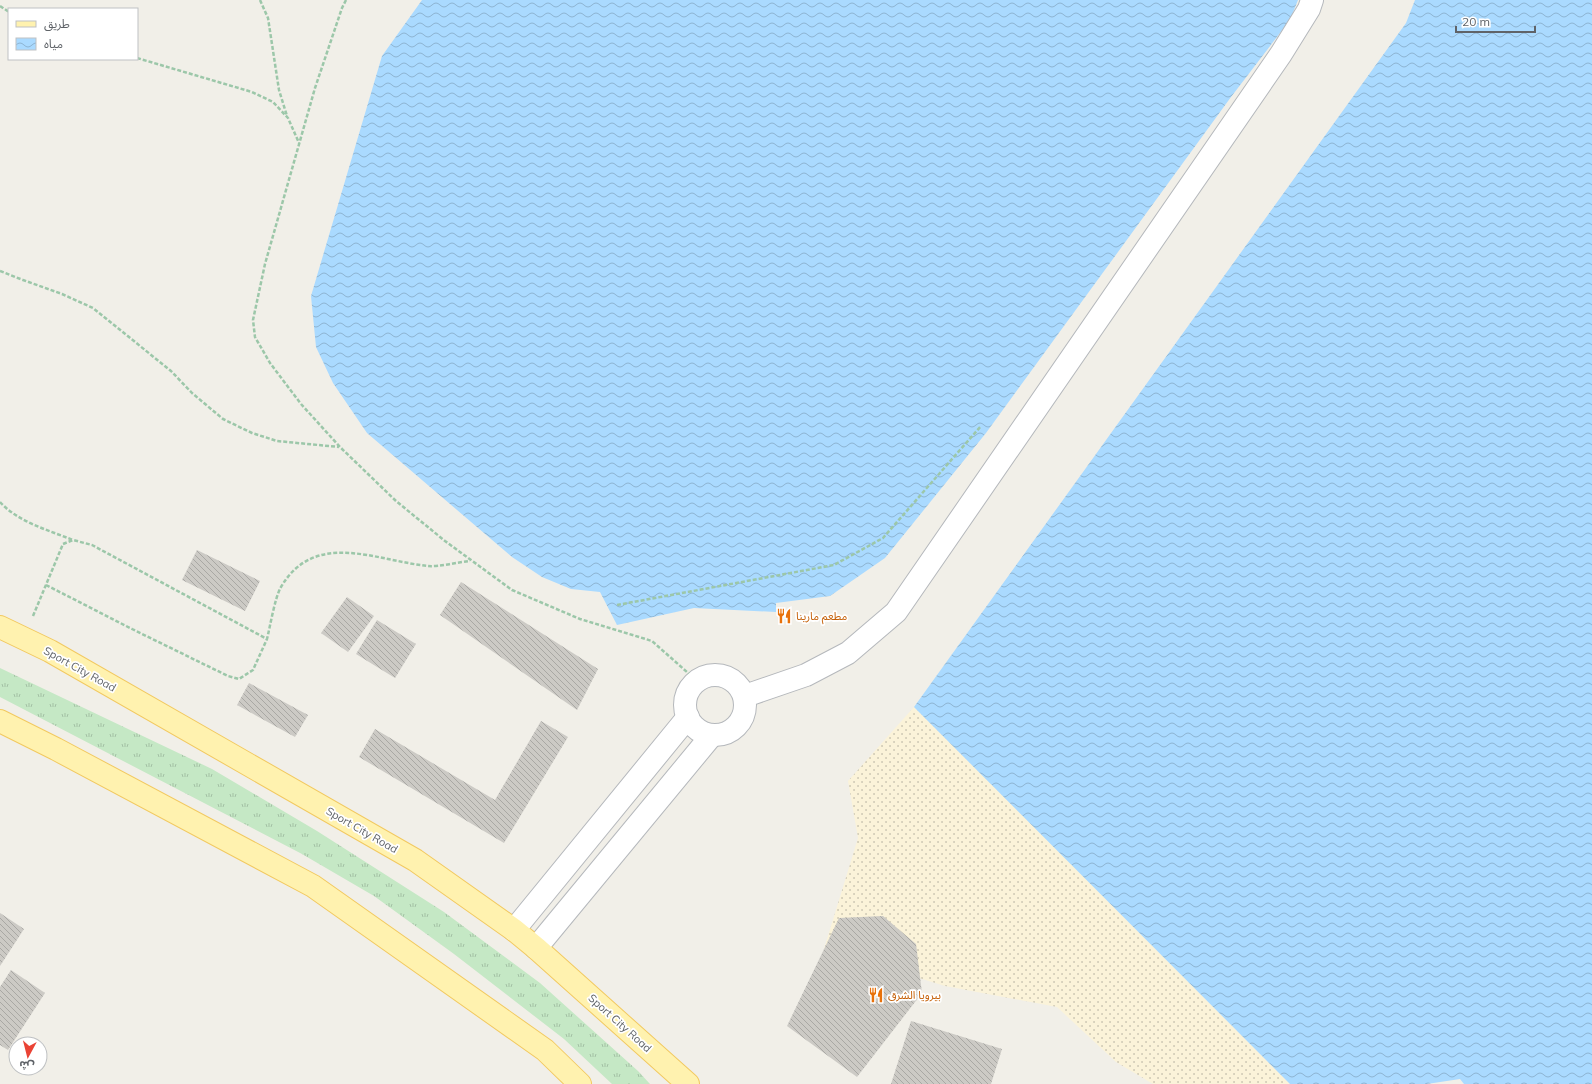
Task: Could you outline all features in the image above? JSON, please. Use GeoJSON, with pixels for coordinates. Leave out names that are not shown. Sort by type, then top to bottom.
{"type":"FeatureCollection","features":[{"type":"Feature","properties":{"kind":"main road","name":"Sport City Road"},"geometry":{"type":"LineString","coordinates":[[0,627],[56,655],[415,860],[514,930],[536,948],[688,1084]]}},
{"type":"Feature","properties":{"kind":"main road"},"geometry":{"type":"LineString","coordinates":[[0,721],[56,749],[313,886],[545,1050],[580,1084]]}},
{"type":"Feature","properties":{"kind":"lane"},"geometry":{"type":"LineString","coordinates":[[745,696],[806,675],[848,653],[896,612],[1282,54],[1309,9],[1312,0]]}},
{"type":"Feature","properties":{"kind":"lane"},"geometry":{"type":"LineString","coordinates":[[715,674],[725,675],[740,687],[745,696],[746,706],[744,715],[739,724],[732,731],[712,735],[702,732],[693,726],[685,707],[686,697],[696,680],[715,674]]}},
{"type":"Feature","properties":{"kind":"lane"},"geometry":{"type":"LineString","coordinates":[[514,930],[688,717]]}},
{"type":"Feature","properties":{"kind":"lane"},"geometry":{"type":"LineString","coordinates":[[536,948],[712,735]]}},
{"type":"Feature","properties":{"kind":"path"},"geometry":{"type":"LineString","coordinates":[[260,0],[268,18],[279,90],[288,118],[299,144]]}},
{"type":"Feature","properties":{"kind":"path"},"geometry":{"type":"LineString","coordinates":[[346,0],[315,88],[263,271],[253,320],[255,337],[270,363],[301,404],[340,447],[396,501],[471,561],[512,590],[541,603],[580,619],[652,640],[696,680]]}},
{"type":"Feature","properties":{"kind":"path"},"geometry":{"type":"LineString","coordinates":[[138,58],[252,92],[273,102],[288,118]]}},
{"type":"Feature","properties":{"kind":"path"},"geometry":{"type":"LineString","coordinates":[[0,270],[62,294],[93,308],[171,371],[192,393],[223,419],[252,433],[277,441],[340,447]]}},
{"type":"Feature","properties":{"kind":"path"},"geometry":{"type":"LineString","coordinates":[[617,605],[834,565],[883,538],[982,426]]}},
{"type":"Feature","properties":{"kind":"path"},"geometry":{"type":"LineString","coordinates":[[0,502],[7,510],[20,518],[73,540],[92,546],[267,639]]}},
{"type":"Feature","properties":{"kind":"path"},"geometry":{"type":"LineString","coordinates":[[22,638],[63,544],[73,540]]}},
{"type":"Feature","properties":{"kind":"path"},"geometry":{"type":"LineString","coordinates":[[46,585],[132,630],[228,676],[239,679],[253,670],[267,639],[280,588],[293,570],[309,559],[330,553],[360,554],[429,566],[471,561]]}},
{"type":"Feature","properties":{"kind":"green space"},"geometry":{"type":"Polygon","coordinates":[[[0,668],[212,769],[317,831],[444,912],[540,983],[638,1071],[650,1084],[612,1084],[564,1039],[454,954],[374,896],[302,854],[0,697],[0,668]]]}},
{"type":"Feature","properties":{"kind":"sand"},"geometry":{"type":"Polygon","coordinates":[[[914,707],[1290,1084],[1153,1084],[1116,1062],[1057,1007],[945,986],[824,949],[858,838],[848,781],[914,707]]]}},
{"type":"Feature","properties":{"kind":"water"},"geometry":{"type":"Polygon","coordinates":[[[422,0],[1298,0],[1290,20],[1231,97],[986,433],[885,558],[830,596],[776,603],[776,612],[694,608],[617,625],[600,592],[571,589],[542,577],[512,557],[367,433],[333,383],[316,347],[311,296],[382,56],[422,0]]]}},
{"type":"Feature","properties":{"kind":"water"},"geometry":{"type":"Polygon","coordinates":[[[1415,0],[1592,0],[1592,1084],[1464,1084],[1460,1079],[1427,1084],[1290,1084],[914,707],[1406,23],[1415,0]]]}},
{"type":"Feature","properties":{"kind":"building"},"geometry":{"type":"Polygon","coordinates":[[[197,550],[260,581],[245,611],[182,580],[197,550]]]}},
{"type":"Feature","properties":{"kind":"building"},"geometry":{"type":"Polygon","coordinates":[[[461,582],[598,669],[577,710],[440,615],[461,582]]]}},
{"type":"Feature","properties":{"kind":"building"},"geometry":{"type":"Polygon","coordinates":[[[347,597],[374,616],[348,652],[321,633],[347,597]]]}},
{"type":"Feature","properties":{"kind":"building"},"geometry":{"type":"Polygon","coordinates":[[[377,620],[416,644],[395,678],[356,654],[377,620]]]}},
{"type":"Feature","properties":{"kind":"building"},"geometry":{"type":"Polygon","coordinates":[[[249,683],[308,715],[295,737],[237,705],[249,683]]]}},
{"type":"Feature","properties":{"kind":"building"},"geometry":{"type":"Polygon","coordinates":[[[541,721],[568,737],[504,843],[359,757],[375,729],[495,800],[541,721]]]}},
{"type":"Feature","properties":{"kind":"building"},"geometry":{"type":"Polygon","coordinates":[[[0,913],[24,929],[0,966],[0,913]]]}},
{"type":"Feature","properties":{"kind":"building"},"geometry":{"type":"Polygon","coordinates":[[[883,916],[916,944],[922,993],[857,1077],[787,1026],[839,918],[883,916]]]}},
{"type":"Feature","properties":{"kind":"building"},"geometry":{"type":"Polygon","coordinates":[[[11,970],[45,993],[17,1036],[8,1036],[8,1050],[0,1045],[0,987],[11,970]]]}},
{"type":"Feature","properties":{"kind":"building"},"geometry":{"type":"Polygon","coordinates":[[[911,1021],[1002,1049],[991,1084],[891,1084],[911,1021]]]}},
{"type":"Feature","properties":{"kind":"place","name":"مطعم مارينا"},"geometry":{"type":"Point","coordinates":[784,616]}},
{"type":"Feature","properties":{"kind":"place","name":"بيرويا الشرق"},"geometry":{"type":"Point","coordinates":[876,995]}}]}
